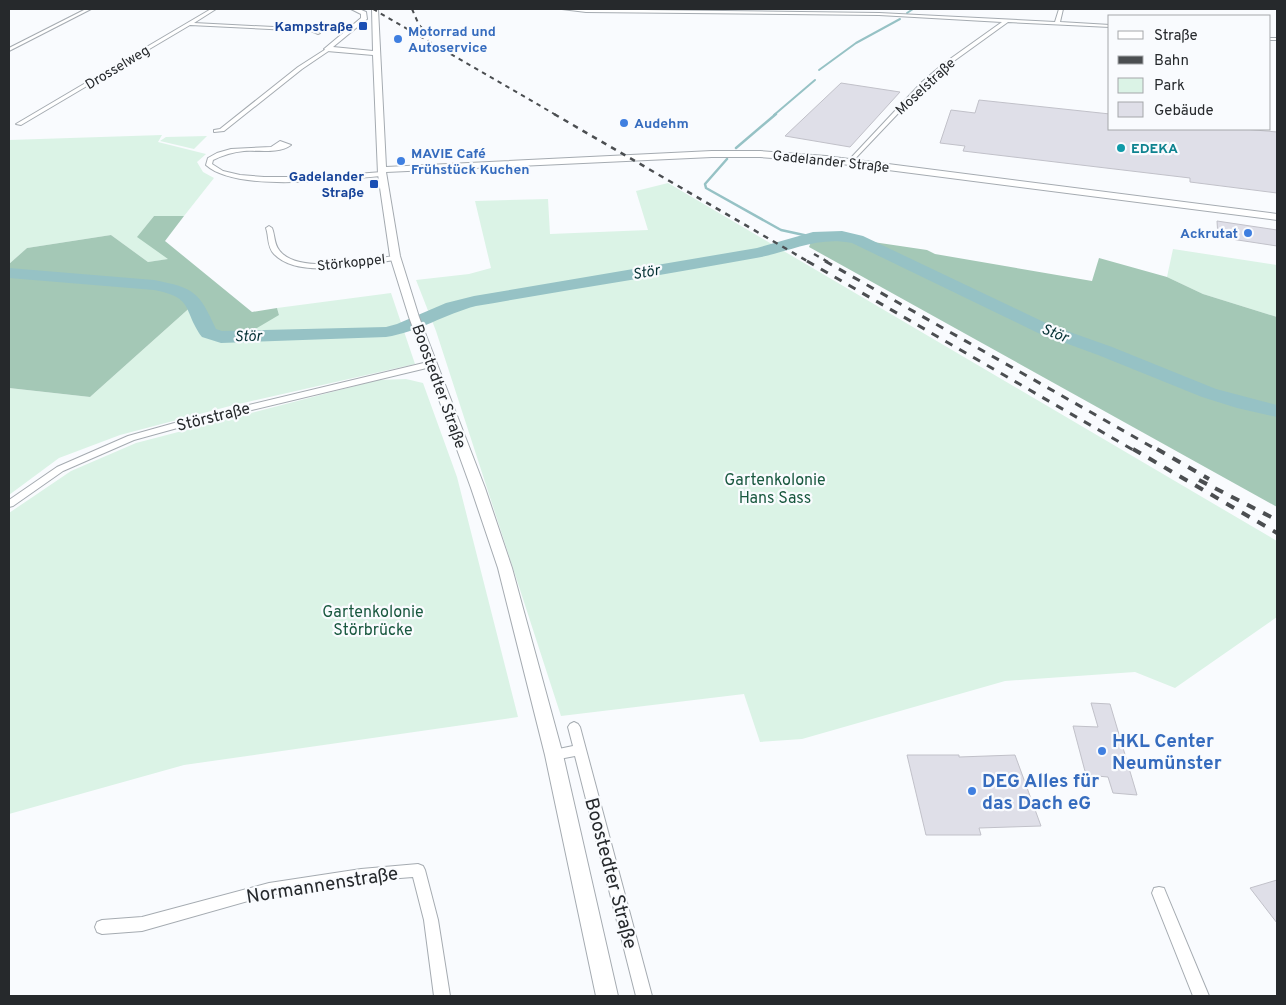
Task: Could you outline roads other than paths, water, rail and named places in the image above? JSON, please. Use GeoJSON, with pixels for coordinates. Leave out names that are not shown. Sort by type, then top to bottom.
{"type":"FeatureCollection","features":[{"type":"Feature","properties":{"kind":"street"},"geometry":{"type":"LineString","coordinates":[[9,50],[89,9]]}},
{"type":"Feature","properties":{"kind":"street","name":"Drosselweg"},"geometry":{"type":"LineString","coordinates":[[19,124],[214,9]]}},
{"type":"Feature","properties":{"kind":"street"},"geometry":{"type":"LineString","coordinates":[[216,130],[222,130],[300,68],[328,50],[363,21],[365,16],[362,12],[354,9]]}},
{"type":"Feature","properties":{"kind":"street","name":"Boostedter Straße"},"geometry":{"type":"LineString","coordinates":[[375,9],[382,172],[395,258],[416,322],[478,488],[505,568],[554,755],[607,996]]}},
{"type":"Feature","properties":{"kind":"street"},"geometry":{"type":"LineString","coordinates":[[567,9],[854,14],[1108,26]]}},
{"type":"Feature","properties":{"kind":"street"},"geometry":{"type":"LineString","coordinates":[[1057,22],[1060,9]]}},
{"type":"Feature","properties":{"kind":"street","name":"Moselstraße"},"geometry":{"type":"LineString","coordinates":[[850,162],[924,83],[950,61],[1008,20]]}},
{"type":"Feature","properties":{"kind":"street"},"geometry":{"type":"LineString","coordinates":[[190,24],[312,30],[318,33]]}},
{"type":"Feature","properties":{"kind":"street"},"geometry":{"type":"LineString","coordinates":[[328,50],[377,53]]}},
{"type":"Feature","properties":{"kind":"street"},"geometry":{"type":"LineString","coordinates":[[274,147],[224,152],[210,159],[209,165],[217,172],[238,178],[288,179],[327,177],[327,174],[333,173],[339,174],[338,176],[382,172]]}},
{"type":"Feature","properties":{"kind":"street","name":"Gadelander Straße"},"geometry":{"type":"LineString","coordinates":[[382,172],[712,154],[781,155],[1277,216]]}},
{"type":"Feature","properties":{"kind":"street","name":"Störkoppel"},"geometry":{"type":"LineString","coordinates":[[269,228],[274,250],[282,258],[298,265],[322,266],[395,258]]}},
{"type":"Feature","properties":{"kind":"street","name":"Störstraße"},"geometry":{"type":"LineString","coordinates":[[9,504],[60,469],[131,438],[432,364]]}},
{"type":"Feature","properties":{"kind":"street","name":"Boostedter Straße"},"geometry":{"type":"LineString","coordinates":[[574,727],[644,996]]}},
{"type":"Feature","properties":{"kind":"street"},"geometry":{"type":"LineString","coordinates":[[554,755],[580,750]]}},
{"type":"Feature","properties":{"kind":"street","name":"Normannenstraße"},"geometry":{"type":"LineString","coordinates":[[102,927],[142,924],[269,889],[361,875],[418,870],[431,920],[442,996]]}},
{"type":"Feature","properties":{"kind":"street"},"geometry":{"type":"LineString","coordinates":[[1160,893],[1201,996]]}},
{"type":"Feature","properties":{"kind":"waterway"},"geometry":{"type":"LineString","coordinates":[[907,13],[913,9]]}},
{"type":"Feature","properties":{"kind":"waterway"},"geometry":{"type":"LineString","coordinates":[[819,70],[856,43],[900,19]]}},
{"type":"Feature","properties":{"kind":"waterway"},"geometry":{"type":"LineString","coordinates":[[774,115],[815,80]]}},
{"type":"Feature","properties":{"kind":"waterway"},"geometry":{"type":"LineString","coordinates":[[736,148],[776,114]]}},
{"type":"Feature","properties":{"kind":"waterway"},"geometry":{"type":"LineString","coordinates":[[727,159],[705,184],[706,188],[781,230],[813,237]]}},
{"type":"Feature","properties":{"kind":"waterway","name":"Stör"},"geometry":{"type":"LineString","coordinates":[[9,273],[154,285],[177,290],[185,294],[195,304],[208,333],[221,337],[386,332],[402,329],[452,307],[474,301],[759,253],[813,237],[842,236],[857,239],[918,267],[1044,329],[1105,351],[1209,393],[1244,404],[1277,411]]}},
{"type":"Feature","properties":{"kind":"railway"},"geometry":{"type":"LineString","coordinates":[[373,9],[556,115]]}},
{"type":"Feature","properties":{"kind":"railway"},"geometry":{"type":"LineString","coordinates":[[412,9],[419,25],[429,35]]}},
{"type":"Feature","properties":{"kind":"railway"},"geometry":{"type":"LineString","coordinates":[[554,114],[809,262]]}},
{"type":"Feature","properties":{"kind":"railway"},"geometry":{"type":"LineString","coordinates":[[814,254],[828,262]]}},
{"type":"Feature","properties":{"kind":"railway"},"geometry":{"type":"LineString","coordinates":[[807,261],[1135,451]]}},
{"type":"Feature","properties":{"kind":"railway"},"geometry":{"type":"LineString","coordinates":[[825,261],[1159,451]]}},
{"type":"Feature","properties":{"kind":"railway"},"geometry":{"type":"LineString","coordinates":[[1133,449],[1277,533]]}},
{"type":"Feature","properties":{"kind":"railway"},"geometry":{"type":"LineString","coordinates":[[1157,449],[1209,479]]}},
{"type":"Feature","properties":{"kind":"railway"},"geometry":{"type":"LineString","coordinates":[[1199,480],[1277,520]]}},
{"type":"Feature","properties":{"kind":"place","name":"Kampstraße"},"geometry":{"type":"Point","coordinates":[363,26]}},
{"type":"Feature","properties":{"kind":"place","name":"Motorrad und Autoservice"},"geometry":{"type":"Point","coordinates":[398,39]}},
{"type":"Feature","properties":{"kind":"place","name":"Audehm"},"geometry":{"type":"Point","coordinates":[624,123]}},
{"type":"Feature","properties":{"kind":"place","name":"EDEKA"},"geometry":{"type":"Point","coordinates":[1121,148]}},
{"type":"Feature","properties":{"kind":"place","name":"MAVIE Café Frühstück Kuchen"},"geometry":{"type":"Point","coordinates":[401,161]}},
{"type":"Feature","properties":{"kind":"place","name":"Gadelander Straße"},"geometry":{"type":"Point","coordinates":[374,184]}},
{"type":"Feature","properties":{"kind":"place","name":"Ackrutat"},"geometry":{"type":"Point","coordinates":[1248,233]}},
{"type":"Feature","properties":{"kind":"place","name":"HKL Center Neumünster"},"geometry":{"type":"Point","coordinates":[1102,751]}},
{"type":"Feature","properties":{"kind":"place","name":"DEG Alles für das Dach eG"},"geometry":{"type":"Point","coordinates":[972,791]}},
{"type":"Feature","properties":{"kind":"park label","name":"Gartenkolonie Hans Sass"},"geometry":{"type":"Point","coordinates":[775,488]}},
{"type":"Feature","properties":{"kind":"park label","name":"Gartenkolonie Störbrücke"},"geometry":{"type":"Point","coordinates":[373,620]}}]}
